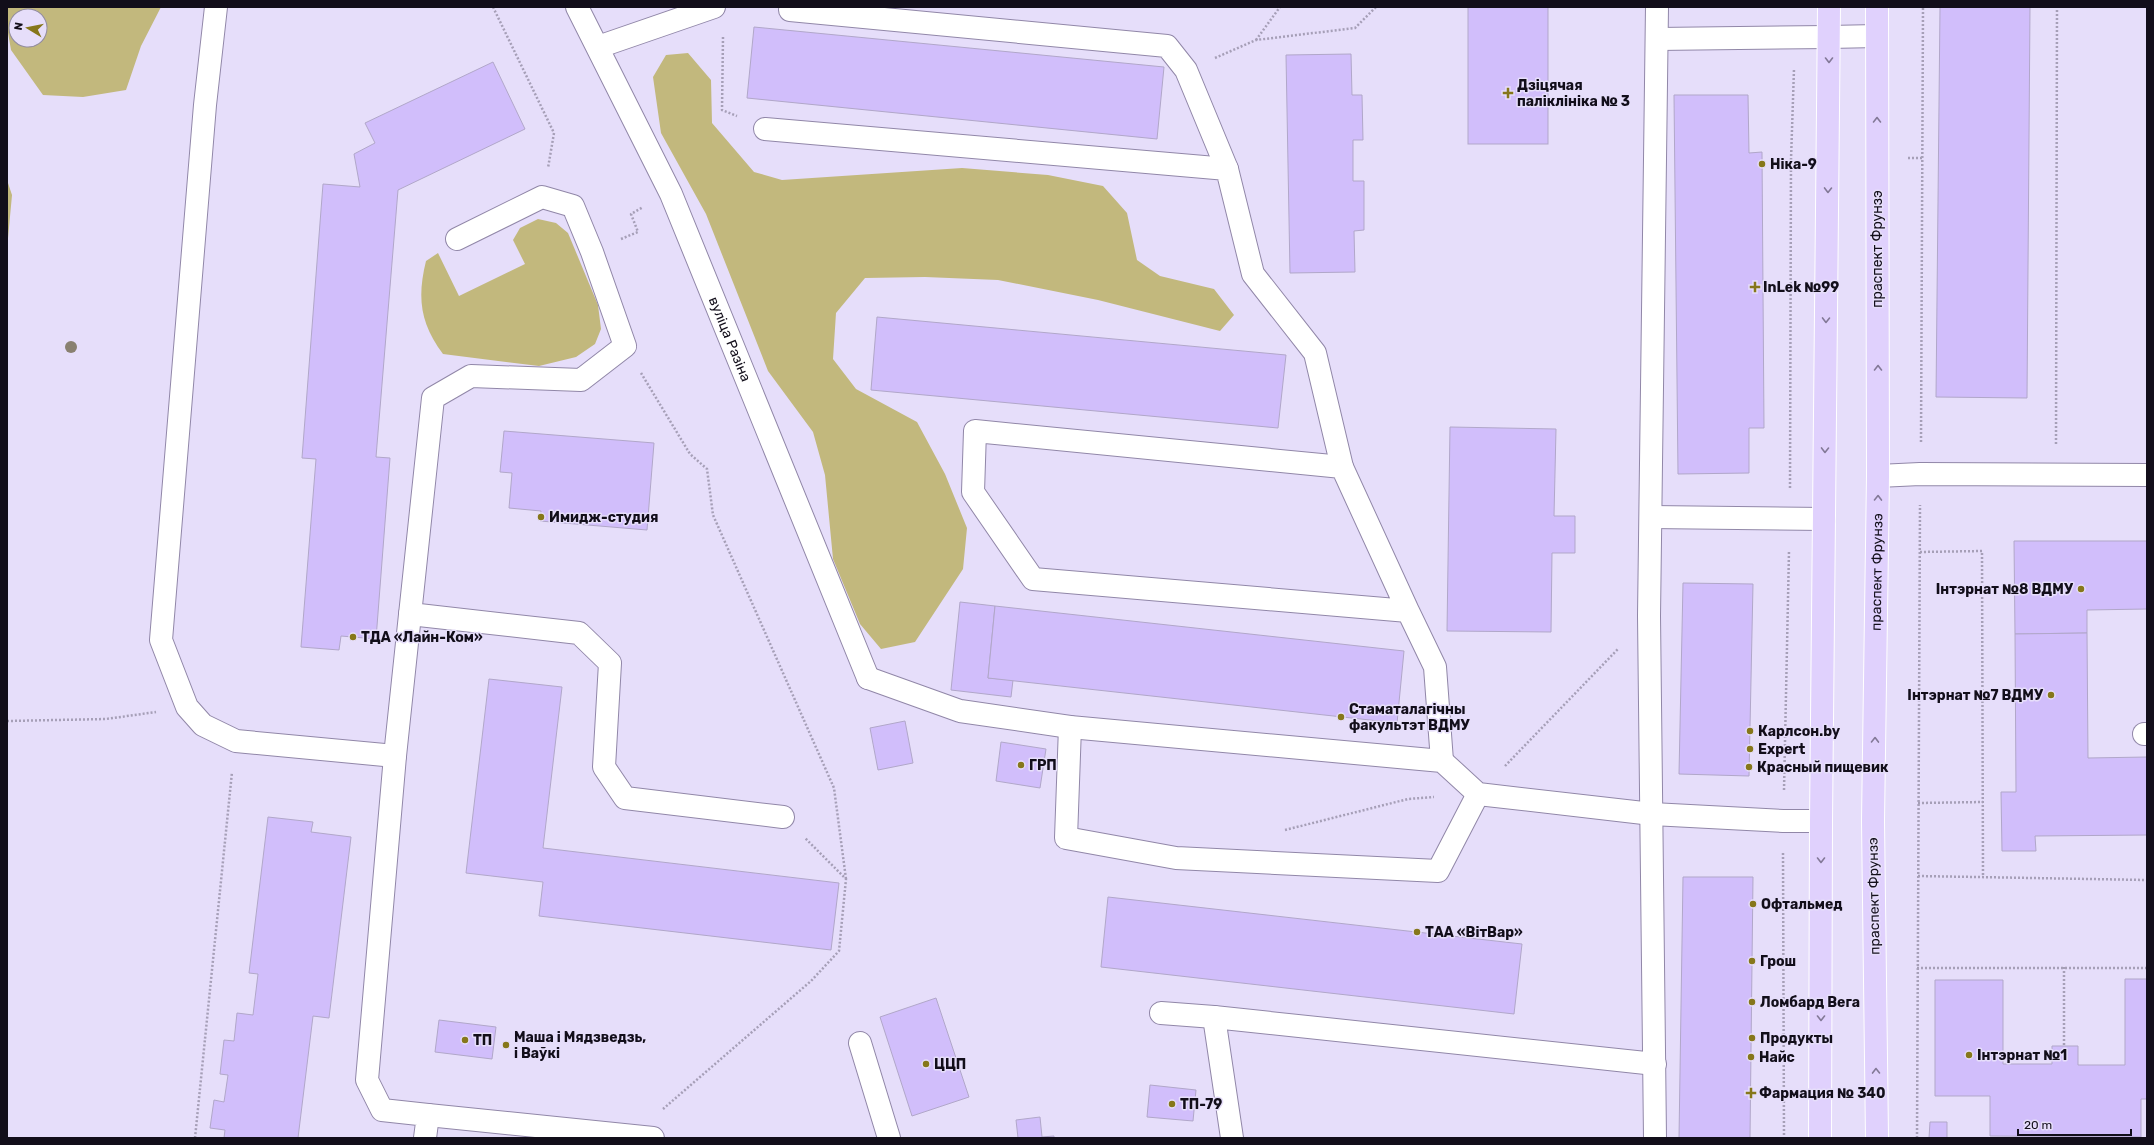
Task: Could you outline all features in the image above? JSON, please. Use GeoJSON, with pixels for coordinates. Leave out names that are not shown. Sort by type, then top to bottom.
{"type":"FeatureCollection","features":[{"type":"Feature","properties":{"kind":"main road"},"geometry":{"type":"LineString","coordinates":[[1820,1138],[1821,821],[1829,7]]}},
{"type":"Feature","properties":{"kind":"main road","name":"праспект Фрунзэ"},"geometry":{"type":"LineString","coordinates":[[1877,7],[1878,476],[1873,821],[1877,1138]]}},
{"type":"Feature","properties":{"kind":"street"},"geometry":{"type":"LineString","coordinates":[[216,7],[205,105],[161,640],[187,707],[203,726],[236,741],[395,756]]}},
{"type":"Feature","properties":{"kind":"street","name":"вуліца Разіна"},"geometry":{"type":"LineString","coordinates":[[577,7],[671,194],[868,678],[960,711],[1070,727]]}},
{"type":"Feature","properties":{"kind":"street"},"geometry":{"type":"LineString","coordinates":[[598,47],[714,7]]}},
{"type":"Feature","properties":{"kind":"street"},"geometry":{"type":"LineString","coordinates":[[1655,1138],[1649,616],[1657,7]]}},
{"type":"Feature","properties":{"kind":"street"},"geometry":{"type":"LineString","coordinates":[[790,10],[1167,46],[1186,70],[1227,169],[1253,274],[1315,353],[1342,467],[1435,667],[1442,761]]}},
{"type":"Feature","properties":{"kind":"street"},"geometry":{"type":"LineString","coordinates":[[1657,39],[1877,36]]}},
{"type":"Feature","properties":{"kind":"street"},"geometry":{"type":"LineString","coordinates":[[765,129],[1227,169]]}},
{"type":"Feature","properties":{"kind":"street"},"geometry":{"type":"LineString","coordinates":[[457,239],[542,198],[573,206],[592,252],[624,346],[581,380],[471,376],[433,398],[395,756],[368,1080],[382,1110],[643,1137]]}},
{"type":"Feature","properties":{"kind":"street"},"geometry":{"type":"LineString","coordinates":[[1342,467],[975,431],[973,492],[1033,580],[1408,611]]}},
{"type":"Feature","properties":{"kind":"street"},"geometry":{"type":"LineString","coordinates":[[1878,476],[1920,474],[2147,475]]}},
{"type":"Feature","properties":{"kind":"street"},"geometry":{"type":"LineString","coordinates":[[1651,517],[1824,519]]}},
{"type":"Feature","properties":{"kind":"street"},"geometry":{"type":"LineString","coordinates":[[410,614],[579,633],[610,663],[604,767],[625,798],[783,817]]}},
{"type":"Feature","properties":{"kind":"street"},"geometry":{"type":"LineString","coordinates":[[1478,794],[1438,871],[1176,858],[1066,838],[1070,727],[1442,761],[1478,794],[1652,814],[1783,821],[1821,821]]}},
{"type":"Feature","properties":{"kind":"street"},"geometry":{"type":"LineString","coordinates":[[1161,1013],[1655,1064]]}},
{"type":"Feature","properties":{"kind":"street"},"geometry":{"type":"LineString","coordinates":[[1214,1018],[1232,1138]]}},
{"type":"Feature","properties":{"kind":"street"},"geometry":{"type":"LineString","coordinates":[[860,1043],[889,1138]]}},
{"type":"Feature","properties":{"kind":"street"},"geometry":{"type":"LineString","coordinates":[[426,1138],[428,1115]]}},
{"type":"Feature","properties":{"kind":"path"},"geometry":{"type":"LineString","coordinates":[[493,7],[554,133],[542,198]]}},
{"type":"Feature","properties":{"kind":"path"},"geometry":{"type":"LineString","coordinates":[[1256,40],[1280,7]]}},
{"type":"Feature","properties":{"kind":"path"},"geometry":{"type":"LineString","coordinates":[[1186,70],[1256,40],[1355,28],[1376,7]]}},
{"type":"Feature","properties":{"kind":"path"},"geometry":{"type":"LineString","coordinates":[[1917,1138],[1923,7]]}},
{"type":"Feature","properties":{"kind":"path"},"geometry":{"type":"LineString","coordinates":[[2056,475],[2057,7]]}},
{"type":"Feature","properties":{"kind":"path"},"geometry":{"type":"LineString","coordinates":[[723,31],[722,110],[765,129]]}},
{"type":"Feature","properties":{"kind":"path"},"geometry":{"type":"LineString","coordinates":[[1784,1138],[1783,821],[1790,519],[1791,168],[1795,37]]}},
{"type":"Feature","properties":{"kind":"path"},"geometry":{"type":"LineString","coordinates":[[592,252],[638,232],[631,214],[671,194]]}},
{"type":"Feature","properties":{"kind":"path"},"geometry":{"type":"LineString","coordinates":[[624,346],[690,454],[707,469],[713,514],[834,788],[846,879],[839,951],[811,981],[643,1137]]}},
{"type":"Feature","properties":{"kind":"path"},"geometry":{"type":"LineString","coordinates":[[1920,552],[1982,551],[1983,877]]}},
{"type":"Feature","properties":{"kind":"path"},"geometry":{"type":"LineString","coordinates":[[7,721],[106,719],[187,707]]}},
{"type":"Feature","properties":{"kind":"path"},"geometry":{"type":"LineString","coordinates":[[195,1138],[236,741]]}},
{"type":"Feature","properties":{"kind":"path"},"geometry":{"type":"LineString","coordinates":[[1918,803],[1983,802]]}},
{"type":"Feature","properties":{"kind":"path"},"geometry":{"type":"LineString","coordinates":[[783,817],[846,879]]}},
{"type":"Feature","properties":{"kind":"path"},"geometry":{"type":"LineString","coordinates":[[1918,876],[2147,880]]}},
{"type":"Feature","properties":{"kind":"path"},"geometry":{"type":"LineString","coordinates":[[2064,967],[2064,1046]]}},
{"type":"Feature","properties":{"kind":"path"},"geometry":{"type":"LineString","coordinates":[[1917,968],[2147,968]]}},
{"type":"Feature","properties":{"kind":"shaded area"},"geometry":{"type":"Polygon","coordinates":[[[7,7],[161,7],[141,46],[126,90],[83,97],[43,95],[11,48],[48,48],[48,8],[8,8],[8,33],[7,7]]]}},
{"type":"Feature","properties":{"kind":"shaded area"},"geometry":{"type":"Polygon","coordinates":[[[688,53],[711,80],[712,123],[754,172],[782,180],[962,168],[1048,175],[1103,186],[1127,213],[1137,260],[1160,276],[1214,289],[1234,315],[1220,331],[1098,300],[998,280],[925,277],[865,278],[836,313],[833,359],[856,389],[917,422],[945,474],[967,528],[963,569],[915,642],[881,649],[860,624],[833,559],[825,475],[813,432],[768,371],[706,214],[661,133],[653,77],[666,55],[688,53]]]}},
{"type":"Feature","properties":{"kind":"shaded area"},"geometry":{"type":"Polygon","coordinates":[[[7,180],[12,195],[7,249],[7,180]]]}},
{"type":"Feature","properties":{"kind":"shaded area"},"geometry":{"type":"Polygon","coordinates":[[[538,219],[556,223],[568,233],[598,305],[601,329],[595,344],[576,357],[539,366],[443,354],[429,332],[422,310],[421,299],[423,274],[426,261],[438,253],[459,296],[525,264],[513,240],[520,228],[538,219]]]}},
{"type":"Feature","properties":{"kind":"building","name":"Дзіцячая паліклініка № 3"},"geometry":{"type":"Polygon","coordinates":[[[1468,7],[1548,7],[1548,144],[1468,144],[1468,7]]]}},
{"type":"Feature","properties":{"kind":"building"},"geometry":{"type":"Polygon","coordinates":[[[1940,7],[2030,7],[2027,398],[1936,397],[1940,7]]]}},
{"type":"Feature","properties":{"kind":"building"},"geometry":{"type":"Polygon","coordinates":[[[754,27],[1164,67],[1157,139],[747,98],[754,27]]]}},
{"type":"Feature","properties":{"kind":"building"},"geometry":{"type":"Polygon","coordinates":[[[1351,54],[1352,95],[1362,95],[1363,140],[1353,140],[1353,181],[1364,181],[1364,230],[1354,231],[1355,272],[1290,273],[1286,55],[1351,54]]]}},
{"type":"Feature","properties":{"kind":"building"},"geometry":{"type":"Polygon","coordinates":[[[493,62],[525,129],[398,190],[376,457],[390,458],[376,639],[341,636],[339,650],[301,647],[316,459],[302,458],[323,184],[360,187],[354,154],[375,143],[365,123],[493,62]]]}},
{"type":"Feature","properties":{"kind":"building"},"geometry":{"type":"Polygon","coordinates":[[[1674,95],[1748,95],[1749,153],[1762,152],[1764,428],[1749,428],[1749,473],[1678,474],[1674,95]]]}},
{"type":"Feature","properties":{"kind":"building"},"geometry":{"type":"Polygon","coordinates":[[[877,317],[1286,355],[1278,428],[871,390],[877,317]]]}},
{"type":"Feature","properties":{"kind":"building"},"geometry":{"type":"Polygon","coordinates":[[[1450,427],[1556,429],[1554,516],[1575,516],[1575,553],[1552,553],[1551,632],[1447,631],[1450,427]]]}},
{"type":"Feature","properties":{"kind":"building"},"geometry":{"type":"Polygon","coordinates":[[[504,431],[654,443],[647,530],[540,521],[541,511],[509,508],[512,473],[500,472],[504,431]]]}},
{"type":"Feature","properties":{"kind":"building","name":"Інтэрнат №8 ВДМУ"},"geometry":{"type":"Polygon","coordinates":[[[2014,541],[2147,541],[2147,609],[2087,610],[2087,633],[2015,634],[2014,541]]]}},
{"type":"Feature","properties":{"kind":"building"},"geometry":{"type":"Polygon","coordinates":[[[1683,583],[1753,584],[1749,776],[1679,774],[1683,583]]]}},
{"type":"Feature","properties":{"kind":"building"},"geometry":{"type":"Polygon","coordinates":[[[960,602],[995,606],[988,678],[1013,680],[1011,697],[951,690],[960,602]]]}},
{"type":"Feature","properties":{"kind":"building"},"geometry":{"type":"Polygon","coordinates":[[[995,606],[1404,651],[1397,723],[988,678],[995,606]]]}},
{"type":"Feature","properties":{"kind":"building","name":"Інтэрнат №7 ВДМУ"},"geometry":{"type":"Polygon","coordinates":[[[2087,633],[2088,758],[2147,757],[2147,835],[2035,836],[2036,851],[2002,851],[2001,792],[2016,792],[2015,634],[2087,633]]]}},
{"type":"Feature","properties":{"kind":"building"},"geometry":{"type":"Polygon","coordinates":[[[489,679],[562,687],[543,848],[839,883],[831,950],[539,916],[543,882],[466,873],[489,679]]]}},
{"type":"Feature","properties":{"kind":"building"},"geometry":{"type":"Polygon","coordinates":[[[905,721],[913,763],[878,770],[870,728],[905,721]]]}},
{"type":"Feature","properties":{"kind":"building","name":"ГРП"},"geometry":{"type":"Polygon","coordinates":[[[1001,742],[1046,749],[1040,788],[996,781],[1001,742]]]}},
{"type":"Feature","properties":{"kind":"building"},"geometry":{"type":"Polygon","coordinates":[[[268,817],[313,822],[311,832],[351,837],[329,1018],[313,1016],[298,1138],[224,1138],[225,1130],[210,1128],[214,1100],[224,1102],[228,1075],[220,1074],[224,1040],[234,1041],[237,1013],[253,1015],[258,974],[249,973],[268,817]]]}},
{"type":"Feature","properties":{"kind":"building"},"geometry":{"type":"Polygon","coordinates":[[[1683,877],[1753,877],[1750,1138],[1679,1138],[1683,877]]]}},
{"type":"Feature","properties":{"kind":"building"},"geometry":{"type":"Polygon","coordinates":[[[1108,897],[1522,944],[1514,1014],[1101,967],[1108,897]]]}},
{"type":"Feature","properties":{"kind":"building","name":"Інтэрнат №1"},"geometry":{"type":"Polygon","coordinates":[[[2125,979],[2147,979],[2147,1099],[2141,1099],[2141,1137],[1990,1136],[1990,1096],[1935,1096],[1935,980],[2003,980],[2003,1064],[2052,1064],[2052,1046],[2078,1046],[2078,1065],[2125,1065],[2125,979]]]}},
{"type":"Feature","properties":{"kind":"building","name":"ЦЦП"},"geometry":{"type":"Polygon","coordinates":[[[936,998],[969,1097],[912,1116],[880,1017],[936,998]]]}},
{"type":"Feature","properties":{"kind":"building","name":"ТП"},"geometry":{"type":"Polygon","coordinates":[[[439,1020],[496,1027],[492,1059],[435,1052],[439,1020]]]}},
{"type":"Feature","properties":{"kind":"building","name":"ТП-79"},"geometry":{"type":"Polygon","coordinates":[[[1150,1085],[1196,1090],[1193,1121],[1147,1117],[1150,1085]]]}},
{"type":"Feature","properties":{"kind":"building"},"geometry":{"type":"Polygon","coordinates":[[[1040,1117],[1042,1137],[1054,1136],[1054,1138],[1018,1138],[1016,1120],[1040,1117]]]}},
{"type":"Feature","properties":{"kind":"building"},"geometry":{"type":"Polygon","coordinates":[[[1930,1122],[1947,1122],[1947,1138],[1929,1138],[1930,1122]]]}},
{"type":"Feature","properties":{"kind":"place","name":"Дзіцячая паліклініка № 3"},"geometry":{"type":"Point","coordinates":[1508,93]}},
{"type":"Feature","properties":{"kind":"place","name":"Ніка-9"},"geometry":{"type":"Point","coordinates":[1762,164]}},
{"type":"Feature","properties":{"kind":"place","name":"InLek №99"},"geometry":{"type":"Point","coordinates":[1755,287]}},
{"type":"Feature","properties":{"kind":"place","name":"Имидж-студия"},"geometry":{"type":"Point","coordinates":[541,517]}},
{"type":"Feature","properties":{"kind":"place","name":"Інтэрнат №8 ВДМУ"},"geometry":{"type":"Point","coordinates":[2081,589]}},
{"type":"Feature","properties":{"kind":"place","name":"ТДА «Лайн-Ком»"},"geometry":{"type":"Point","coordinates":[353,637]}},
{"type":"Feature","properties":{"kind":"place","name":"Інтэрнат №7 ВДМУ"},"geometry":{"type":"Point","coordinates":[2051,695]}},
{"type":"Feature","properties":{"kind":"place","name":"Стаматалагічны факультэт ВДМУ"},"geometry":{"type":"Point","coordinates":[1341,717]}},
{"type":"Feature","properties":{"kind":"place","name":"Карлсон.by"},"geometry":{"type":"Point","coordinates":[1750,731]}},
{"type":"Feature","properties":{"kind":"place","name":"Expert"},"geometry":{"type":"Point","coordinates":[1750,749]}},
{"type":"Feature","properties":{"kind":"place","name":"ГРП"},"geometry":{"type":"Point","coordinates":[1021,765]}},
{"type":"Feature","properties":{"kind":"place","name":"Красный пищевик"},"geometry":{"type":"Point","coordinates":[1749,767]}},
{"type":"Feature","properties":{"kind":"place","name":"Офтальмед"},"geometry":{"type":"Point","coordinates":[1753,904]}},
{"type":"Feature","properties":{"kind":"place","name":"ТАА «ВітВар»"},"geometry":{"type":"Point","coordinates":[1417,932]}},
{"type":"Feature","properties":{"kind":"place","name":"Грош"},"geometry":{"type":"Point","coordinates":[1752,961]}},
{"type":"Feature","properties":{"kind":"place","name":"Ломбард Вега"},"geometry":{"type":"Point","coordinates":[1752,1002]}},
{"type":"Feature","properties":{"kind":"place","name":"Продукты"},"geometry":{"type":"Point","coordinates":[1752,1038]}},
{"type":"Feature","properties":{"kind":"place","name":"ТП"},"geometry":{"type":"Point","coordinates":[465,1040]}},
{"type":"Feature","properties":{"kind":"place","name":"Маша і Мядзведзь, і Ваўкі"},"geometry":{"type":"Point","coordinates":[506,1045]}},
{"type":"Feature","properties":{"kind":"place","name":"Інтэрнат №1"},"geometry":{"type":"Point","coordinates":[1969,1055]}},
{"type":"Feature","properties":{"kind":"place","name":"Найс"},"geometry":{"type":"Point","coordinates":[1751,1057]}},
{"type":"Feature","properties":{"kind":"place","name":"ЦЦП"},"geometry":{"type":"Point","coordinates":[926,1064]}},
{"type":"Feature","properties":{"kind":"place","name":"Фармация № 340"},"geometry":{"type":"Point","coordinates":[1751,1093]}},
{"type":"Feature","properties":{"kind":"place","name":"ТП-79"},"geometry":{"type":"Point","coordinates":[1172,1104]}}]}
